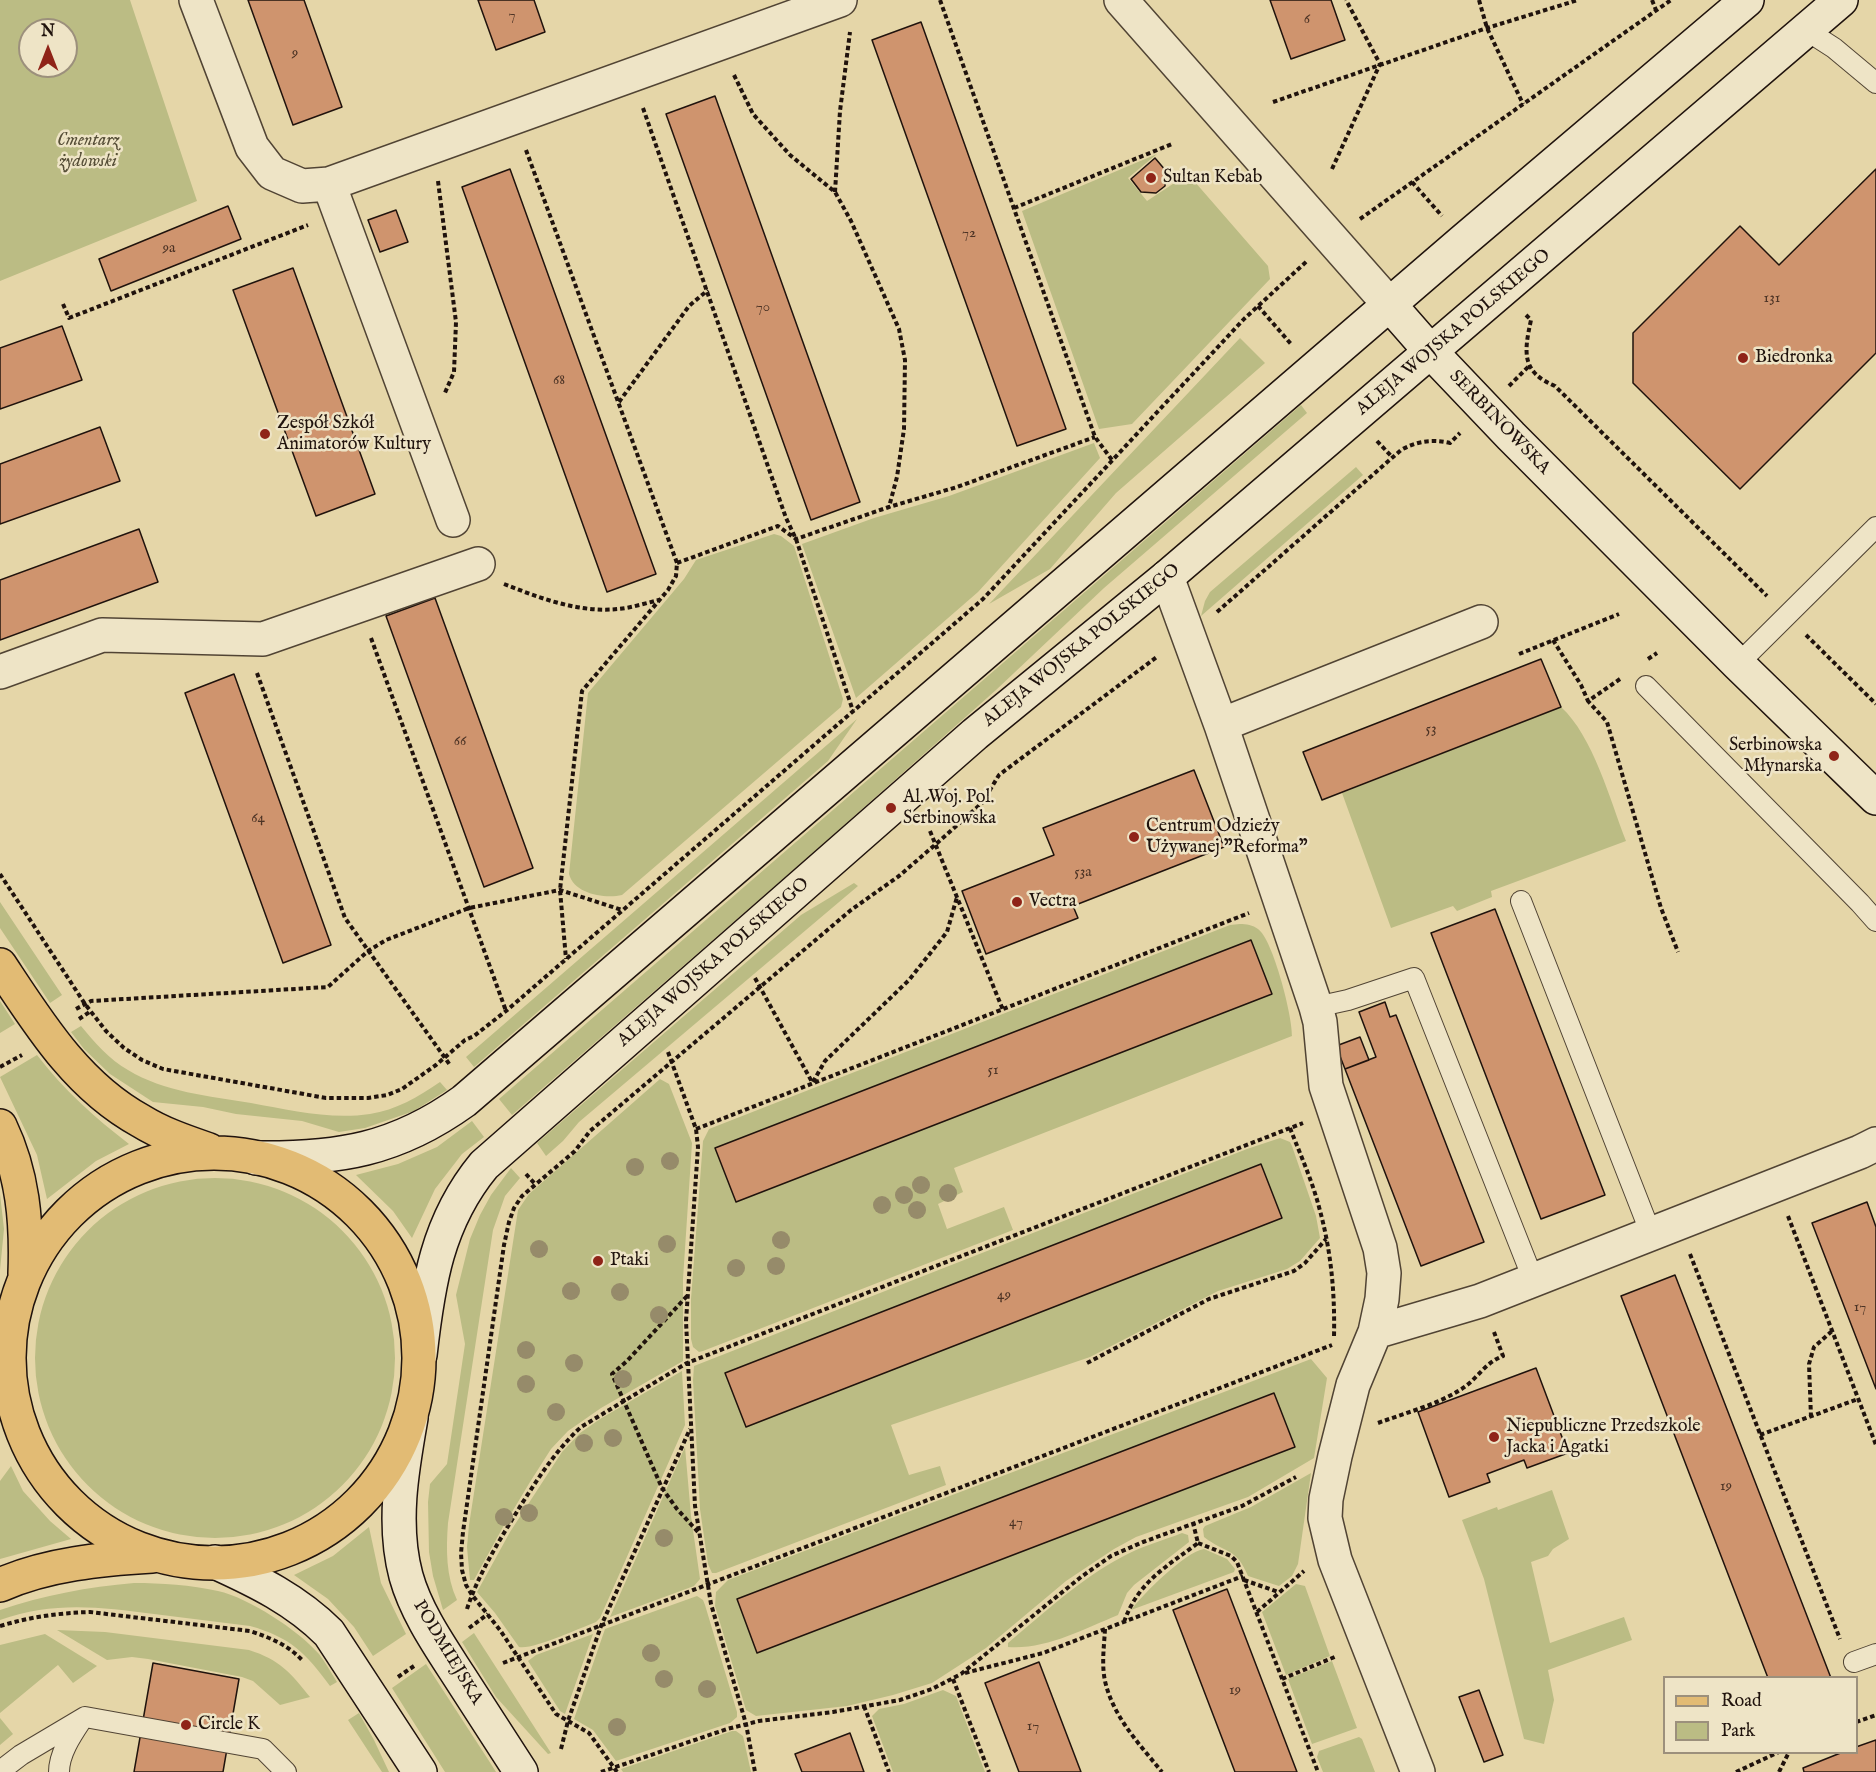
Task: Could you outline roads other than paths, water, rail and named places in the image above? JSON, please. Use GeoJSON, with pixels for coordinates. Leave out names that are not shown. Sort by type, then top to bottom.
{"type":"FeatureCollection","features":[{"type":"Feature","properties":{"kind":"main road"},"geometry":{"type":"LineString","coordinates":[[0,965],[49,1039],[90,1084],[140,1121],[170,1136],[219,1154]]}},
{"type":"Feature","properties":{"kind":"main road"},"geometry":{"type":"LineString","coordinates":[[0,1126],[21,1182],[25,1212],[25,1279]]}},
{"type":"Feature","properties":{"kind":"main road"},"geometry":{"type":"LineString","coordinates":[[219,1154],[256,1158],[288,1167],[313,1178],[344,1198],[370,1224],[392,1255],[408,1288],[416,1321],[420,1355],[418,1387],[411,1418],[380,1480],[354,1508],[324,1531],[290,1548],[253,1559],[215,1562],[160,1555],[127,1543],[97,1526],[70,1503],[48,1477],[30,1448],[17,1415],[10,1381],[9,1346],[14,1312],[25,1279],[40,1249],[61,1221],[86,1198],[114,1179],[145,1165],[178,1156],[219,1154]]}},
{"type":"Feature","properties":{"kind":"main road"},"geometry":{"type":"LineString","coordinates":[[0,1414],[10,1381]]}},
{"type":"Feature","properties":{"kind":"main road"},"geometry":{"type":"LineString","coordinates":[[0,1585],[84,1562],[160,1555]]}},
{"type":"Feature","properties":{"kind":"street"},"geometry":{"type":"LineString","coordinates":[[196,0],[252,147],[272,173],[334,198],[431,148],[722,43],[846,11]]}},
{"type":"Feature","properties":{"kind":"street","name":"SERBINOWSKA"},"geometry":{"type":"LineString","coordinates":[[1120,0],[1431,352],[1738,664],[1876,798]]}},
{"type":"Feature","properties":{"kind":"street"},"geometry":{"type":"LineString","coordinates":[[256,1158],[298,1158],[339,1154],[372,1147],[422,1129],[464,1101],[1389,304],[1747,0]]}},
{"type":"Feature","properties":{"kind":"street","name":"ALEJA WOJSKA POLSKIEGO"},"geometry":{"type":"LineString","coordinates":[[420,1355],[426,1296],[435,1259],[456,1204],[468,1184],[484,1165],[975,734],[1167,577],[1841,0]]}},
{"type":"Feature","properties":{"kind":"street"},"geometry":{"type":"LineString","coordinates":[[334,198],[453,520]]}},
{"type":"Feature","properties":{"kind":"street"},"geometry":{"type":"LineString","coordinates":[[0,672],[102,635],[263,639],[478,564]]}},
{"type":"Feature","properties":{"kind":"street"},"geometry":{"type":"LineString","coordinates":[[1167,577],[1221,725],[1316,1007],[1320,1022],[1326,1086],[1380,1248],[1384,1273],[1376,1332],[1353,1385],[1335,1456],[1326,1499],[1325,1518],[1332,1547],[1418,1772]]}},
{"type":"Feature","properties":{"kind":"street"},"geometry":{"type":"LineString","coordinates":[[1221,725],[1481,621]]}},
{"type":"Feature","properties":{"kind":"street"},"geometry":{"type":"LineString","coordinates":[[1376,1332],[1479,1300],[1876,1144]]}},
{"type":"Feature","properties":{"kind":"street","name":"PODMIEJSKA"},"geometry":{"type":"LineString","coordinates":[[411,1418],[403,1461],[399,1509],[400,1545],[406,1576],[417,1606],[441,1648],[521,1772]]}},
{"type":"Feature","properties":{"kind":"street"},"geometry":{"type":"LineString","coordinates":[[215,1562],[287,1598],[329,1633],[420,1772]]}},
{"type":"Feature","properties":{"kind":"lane"},"geometry":{"type":"LineString","coordinates":[[1806,30],[1834,48],[1876,83]]}},
{"type":"Feature","properties":{"kind":"lane"},"geometry":{"type":"LineString","coordinates":[[1738,664],[1876,527]]}},
{"type":"Feature","properties":{"kind":"lane"},"geometry":{"type":"LineString","coordinates":[[1646,686],[1876,921]]}},
{"type":"Feature","properties":{"kind":"lane"},"geometry":{"type":"LineString","coordinates":[[1521,901],[1665,1228]]}},
{"type":"Feature","properties":{"kind":"lane"},"geometry":{"type":"LineString","coordinates":[[1316,1007],[1348,1000],[1414,978],[1533,1279]]}},
{"type":"Feature","properties":{"kind":"lane"},"geometry":{"type":"LineString","coordinates":[[1854,1662],[1876,1654]]}},
{"type":"Feature","properties":{"kind":"lane"},"geometry":{"type":"LineString","coordinates":[[59,1772],[69,1738],[85,1717]]}},
{"type":"Feature","properties":{"kind":"lane"},"geometry":{"type":"LineString","coordinates":[[0,1771],[21,1755],[85,1717],[263,1749],[286,1772]]}},
{"type":"Feature","properties":{"kind":"place","name":"Sultan Kebab"},"geometry":{"type":"Point","coordinates":[1151,178]}},
{"type":"Feature","properties":{"kind":"place","name":"Biedronka"},"geometry":{"type":"Point","coordinates":[1743,358]}},
{"type":"Feature","properties":{"kind":"place","name":"Zespół Szkół Animatorów Kultury"},"geometry":{"type":"Point","coordinates":[265,434]}},
{"type":"Feature","properties":{"kind":"place","name":"Serbinowska Młynarska"},"geometry":{"type":"Point","coordinates":[1834,756]}},
{"type":"Feature","properties":{"kind":"place","name":"Al. Woj. Pol. Serbinowska"},"geometry":{"type":"Point","coordinates":[891,808]}},
{"type":"Feature","properties":{"kind":"place","name":"Centrum Odzieży Używanej \"Reforma\""},"geometry":{"type":"Point","coordinates":[1134,837]}},
{"type":"Feature","properties":{"kind":"place","name":"Vectra"},"geometry":{"type":"Point","coordinates":[1017,902]}},
{"type":"Feature","properties":{"kind":"place","name":"Ptaki"},"geometry":{"type":"Point","coordinates":[598,1261]}},
{"type":"Feature","properties":{"kind":"place","name":"Niepubliczne Przedszkole Jacka i Agatki"},"geometry":{"type":"Point","coordinates":[1494,1437]}},
{"type":"Feature","properties":{"kind":"place","name":"Circle K"},"geometry":{"type":"Point","coordinates":[186,1725]}},
{"type":"Feature","properties":{"kind":"park label","name":"Cmentarz żydowski"},"geometry":{"type":"Point","coordinates":[88,151]}}]}
